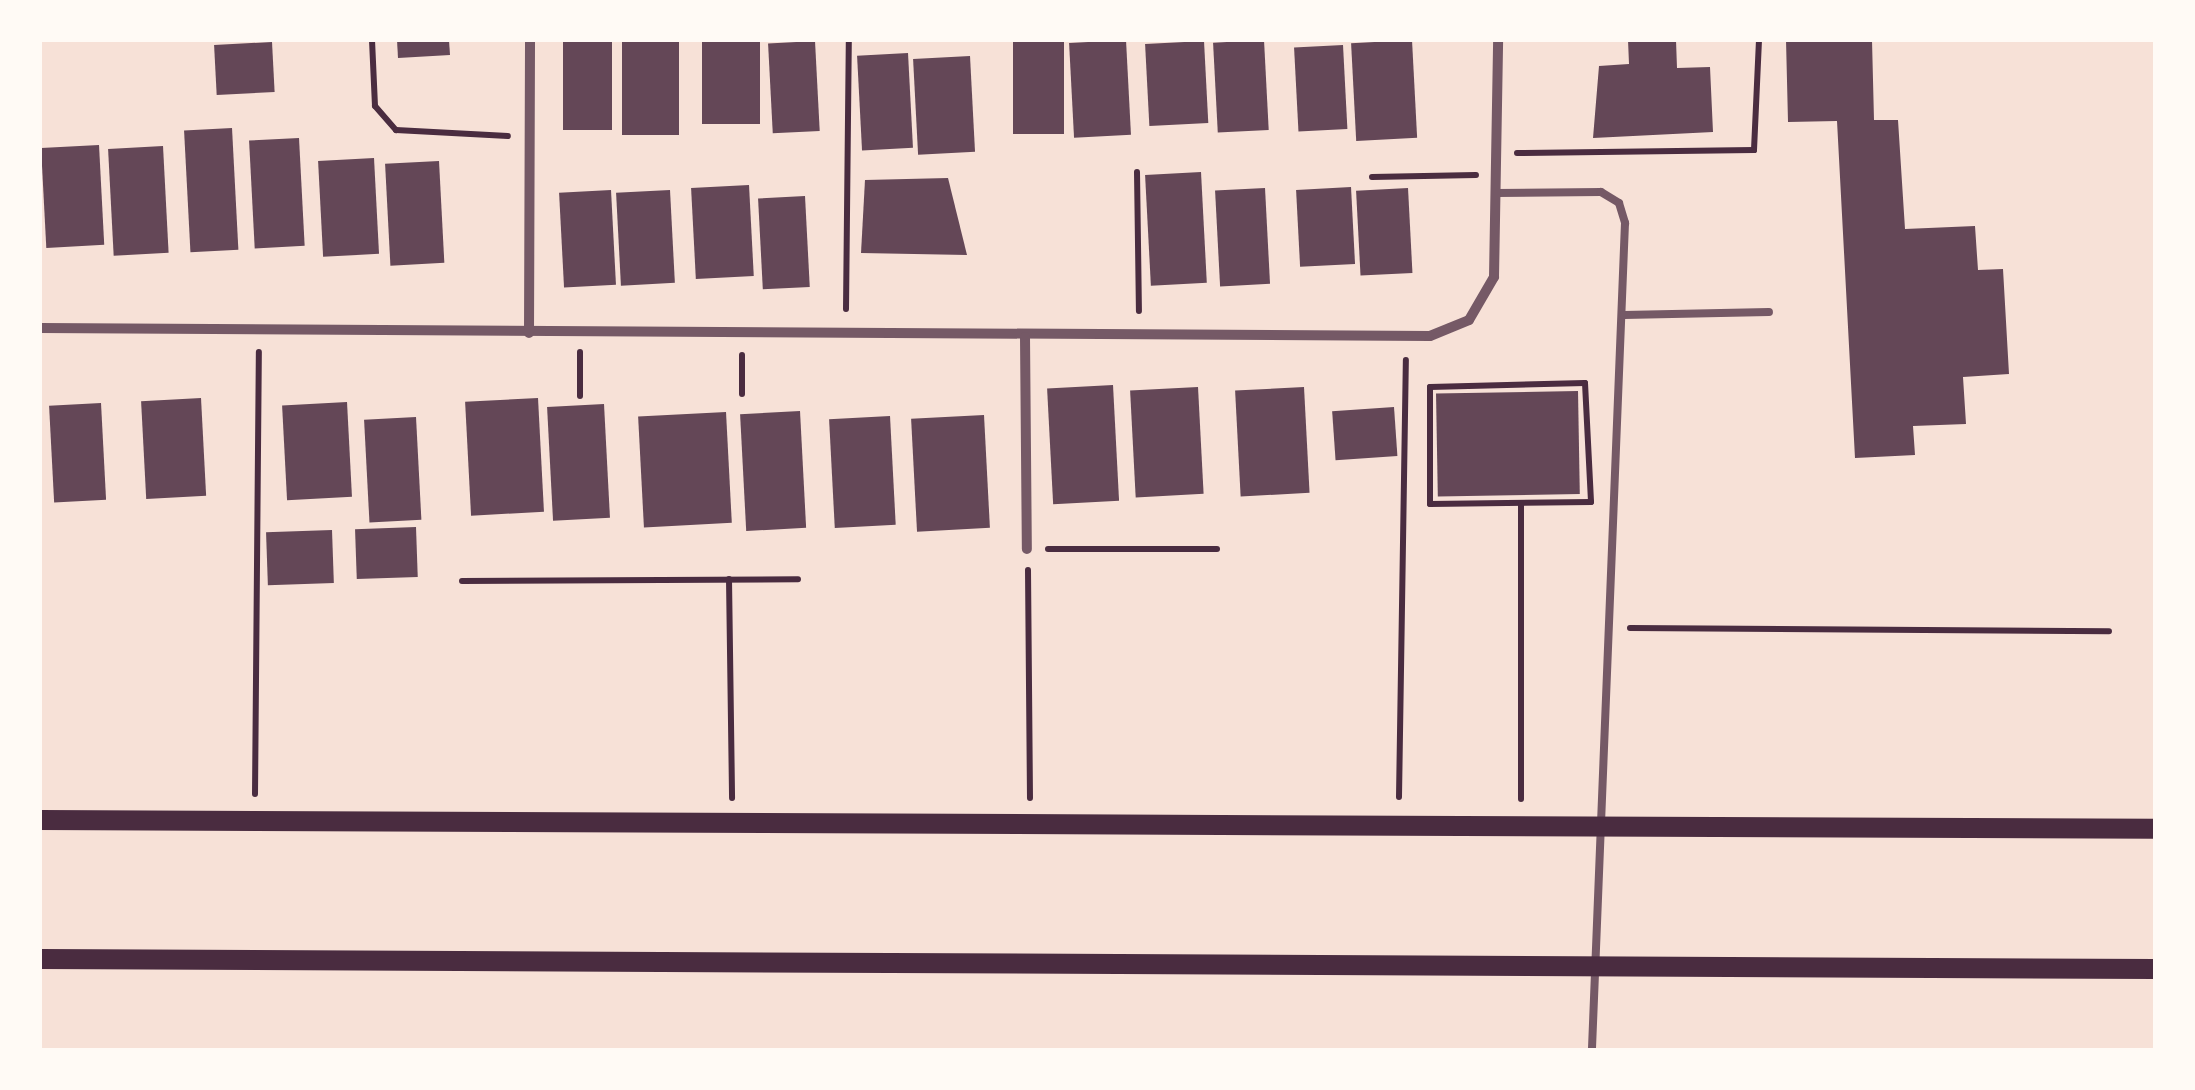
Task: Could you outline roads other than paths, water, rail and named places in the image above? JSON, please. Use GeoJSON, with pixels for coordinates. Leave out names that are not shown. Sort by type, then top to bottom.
{"type":"FeatureCollection","features":[{"type":"Feature","properties":{"kind":"main road"},"geometry":{"type":"LineString","coordinates":[[40,820],[2155,828]]}},
{"type":"Feature","properties":{"kind":"main road"},"geometry":{"type":"LineString","coordinates":[[40,959],[1593,972],[2155,969]]}},
{"type":"Feature","properties":{"kind":"street"},"geometry":{"type":"LineString","coordinates":[[529,333],[530,40]]}},
{"type":"Feature","properties":{"kind":"street"},"geometry":{"type":"LineString","coordinates":[[40,328],[1406,338],[1451,331],[1484,304],[1494,277],[1498,40]]}},
{"type":"Feature","properties":{"kind":"street"},"geometry":{"type":"LineString","coordinates":[[1025,336],[1028,548]]}},
{"type":"Feature","properties":{"kind":"lane"},"geometry":{"type":"LineString","coordinates":[[1496,194],[1602,192],[1619,203],[1624,315],[1594,826],[1592,1050]]}},
{"type":"Feature","properties":{"kind":"lane"},"geometry":{"type":"LineString","coordinates":[[1624,315],[1769,312]]}}]}
